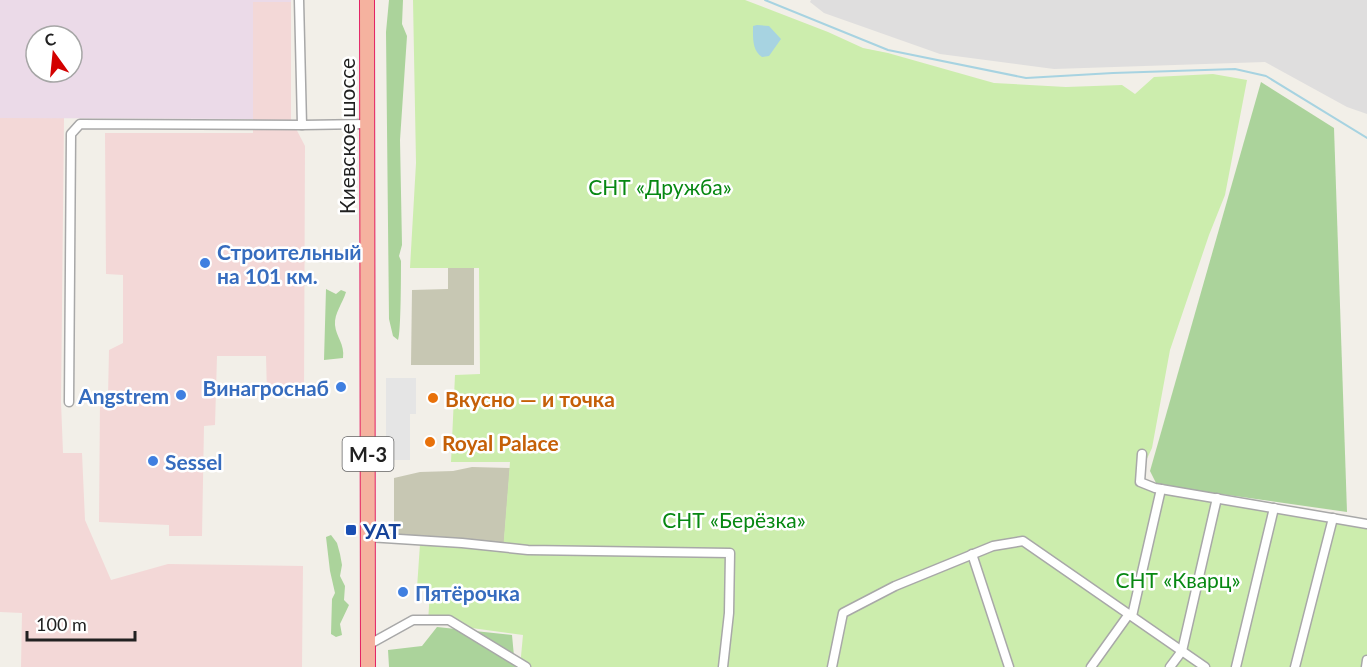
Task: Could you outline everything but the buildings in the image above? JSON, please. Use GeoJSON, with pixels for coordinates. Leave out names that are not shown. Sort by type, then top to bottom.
{"type":"FeatureCollection","features":[{"type":"Feature","properties":{"kind":"highway","name":"Киевское шоссе"},"geometry":{"type":"LineString","coordinates":[[367,0],[368,667]]}},
{"type":"Feature","properties":{"kind":"street"},"geometry":{"type":"LineString","coordinates":[[299,0],[302,125]]}},
{"type":"Feature","properties":{"kind":"street"},"geometry":{"type":"LineString","coordinates":[[69,402],[71,134],[80,124],[367,124]]}},
{"type":"Feature","properties":{"kind":"street"},"geometry":{"type":"LineString","coordinates":[[1142,454],[1140,482],[1161,489],[1367,524]]}},
{"type":"Feature","properties":{"kind":"street"},"geometry":{"type":"LineString","coordinates":[[1091,667],[1130,615],[1161,489]]}},
{"type":"Feature","properties":{"kind":"street"},"geometry":{"type":"LineString","coordinates":[[1170,667],[1182,651],[1217,498]]}},
{"type":"Feature","properties":{"kind":"street"},"geometry":{"type":"LineString","coordinates":[[1236,667],[1274,508]]}},
{"type":"Feature","properties":{"kind":"street"},"geometry":{"type":"LineString","coordinates":[[1295,667],[1333,518]]}},
{"type":"Feature","properties":{"kind":"street"},"geometry":{"type":"LineString","coordinates":[[368,537],[528,550],[730,554],[729,613],[723,667]]}},
{"type":"Feature","properties":{"kind":"street"},"geometry":{"type":"LineString","coordinates":[[832,667],[843,613],[895,586],[972,554],[993,546],[1023,541],[1205,667]]}},
{"type":"Feature","properties":{"kind":"street"},"geometry":{"type":"LineString","coordinates":[[972,554],[1009,667]]}},
{"type":"Feature","properties":{"kind":"street"},"geometry":{"type":"LineString","coordinates":[[368,645],[413,620],[449,620],[526,667]]}},
{"type":"Feature","properties":{"kind":"street"},"geometry":{"type":"LineString","coordinates":[[1366,667],[1367,660]]}},
{"type":"Feature","properties":{"kind":"shaded area"},"geometry":{"type":"Polygon","coordinates":[[[0,0],[291,0],[291,2],[253,2],[253,119],[0,118],[0,0]]]}},
{"type":"Feature","properties":{"kind":"shaded area"},"geometry":{"type":"Polygon","coordinates":[[[811,0],[1367,0],[1367,114],[1347,107],[1265,62],[1054,69],[940,54],[824,13],[810,2],[811,0]]]}},
{"type":"Feature","properties":{"kind":"shaded area","name":"Строительный на 101 км."},"geometry":{"type":"Polygon","coordinates":[[[253,2],[291,2],[291,119],[305,146],[304,395],[267,394],[266,356],[217,356],[215,425],[204,426],[202,536],[169,536],[169,525],[99,522],[100,399],[108,396],[109,350],[123,343],[123,275],[106,274],[105,133],[253,133],[253,2]]]}},
{"type":"Feature","properties":{"kind":"shaded area"},"geometry":{"type":"Polygon","coordinates":[[[0,118],[64,118],[61,402],[63,453],[82,453],[85,520],[111,580],[168,564],[303,566],[302,667],[21,667],[22,613],[0,612],[0,118]]]}},
{"type":"Feature","properties":{"kind":"shaded area"},"geometry":{"type":"Polygon","coordinates":[[[448,268],[474,268],[474,365],[411,365],[412,290],[448,289],[448,268]]]}},
{"type":"Feature","properties":{"kind":"shaded area"},"geometry":{"type":"Polygon","coordinates":[[[386,378],[416,378],[416,414],[410,414],[410,460],[386,460],[386,378]]]}},
{"type":"Feature","properties":{"kind":"shaded area"},"geometry":{"type":"Polygon","coordinates":[[[472,467],[510,468],[504,543],[399,536],[394,529],[394,478],[420,472],[453,471],[472,467]]]}},
{"type":"Feature","properties":{"kind":"green space"},"geometry":{"type":"Polygon","coordinates":[[[389,0],[403,0],[402,24],[407,36],[400,140],[402,245],[399,256],[401,290],[398,340],[393,336],[389,319],[386,32],[389,0]]]}},
{"type":"Feature","properties":{"kind":"green space"},"geometry":{"type":"Polygon","coordinates":[[[413,0],[745,0],[863,48],[994,83],[1066,87],[1122,85],[1135,94],[1154,77],[1213,74],[1247,80],[1225,195],[1170,350],[1152,448],[1138,478],[1155,486],[1367,520],[1367,667],[520,667],[523,635],[428,622],[430,591],[417,588],[420,544],[503,551],[510,462],[451,462],[455,375],[480,374],[479,268],[410,268],[416,163],[413,0]]]}},
{"type":"Feature","properties":{"kind":"green space"},"geometry":{"type":"Polygon","coordinates":[[[1261,82],[1334,128],[1347,512],[1157,485],[1150,471],[1261,82]]]}},
{"type":"Feature","properties":{"kind":"green space"},"geometry":{"type":"Polygon","coordinates":[[[326,289],[336,294],[341,290],[346,292],[335,321],[343,349],[343,358],[324,360],[326,289]]]}},
{"type":"Feature","properties":{"kind":"green space"},"geometry":{"type":"Polygon","coordinates":[[[331,535],[337,543],[340,554],[342,565],[340,576],[345,586],[344,600],[349,605],[340,624],[342,635],[336,637],[331,634],[332,599],[335,593],[326,537],[331,535]]]}},
{"type":"Feature","properties":{"kind":"green space"},"geometry":{"type":"Polygon","coordinates":[[[437,627],[512,635],[515,667],[389,667],[388,650],[422,646],[437,627]]]}},
{"type":"Feature","properties":{"kind":"water"},"geometry":{"type":"Polygon","coordinates":[[[753,26],[769,26],[781,39],[769,56],[762,57],[755,47],[753,26]]]}},
{"type":"Feature","properties":{"kind":"waterway"},"geometry":{"type":"LineString","coordinates":[[765,0],[888,50],[1026,78],[1235,69],[1266,76],[1367,138]]}},
{"type":"Feature","properties":{"kind":"place","name":"Строительный на 101 км."},"geometry":{"type":"Point","coordinates":[205,263]}},
{"type":"Feature","properties":{"kind":"place","name":"Винагроснаб"},"geometry":{"type":"Point","coordinates":[341,387]}},
{"type":"Feature","properties":{"kind":"place","name":"Angstrem"},"geometry":{"type":"Point","coordinates":[181,395]}},
{"type":"Feature","properties":{"kind":"place","name":"Вкусно — и точка"},"geometry":{"type":"Point","coordinates":[433,398]}},
{"type":"Feature","properties":{"kind":"place","name":"Royal Palace"},"geometry":{"type":"Point","coordinates":[430,442]}},
{"type":"Feature","properties":{"kind":"place","name":"Sessel"},"geometry":{"type":"Point","coordinates":[153,461]}},
{"type":"Feature","properties":{"kind":"place","name":"УАТ"},"geometry":{"type":"Point","coordinates":[351,530]}},
{"type":"Feature","properties":{"kind":"place","name":"Пятёрочка"},"geometry":{"type":"Point","coordinates":[403,592]}},
{"type":"Feature","properties":{"kind":"park label","name":"СНТ «Дружба»"},"geometry":{"type":"Point","coordinates":[660,186]}},
{"type":"Feature","properties":{"kind":"park label","name":"СНТ «Берёзка»"},"geometry":{"type":"Point","coordinates":[734,519]}},
{"type":"Feature","properties":{"kind":"park label","name":"СНТ «Кварц»"},"geometry":{"type":"Point","coordinates":[1178,579]}}]}
